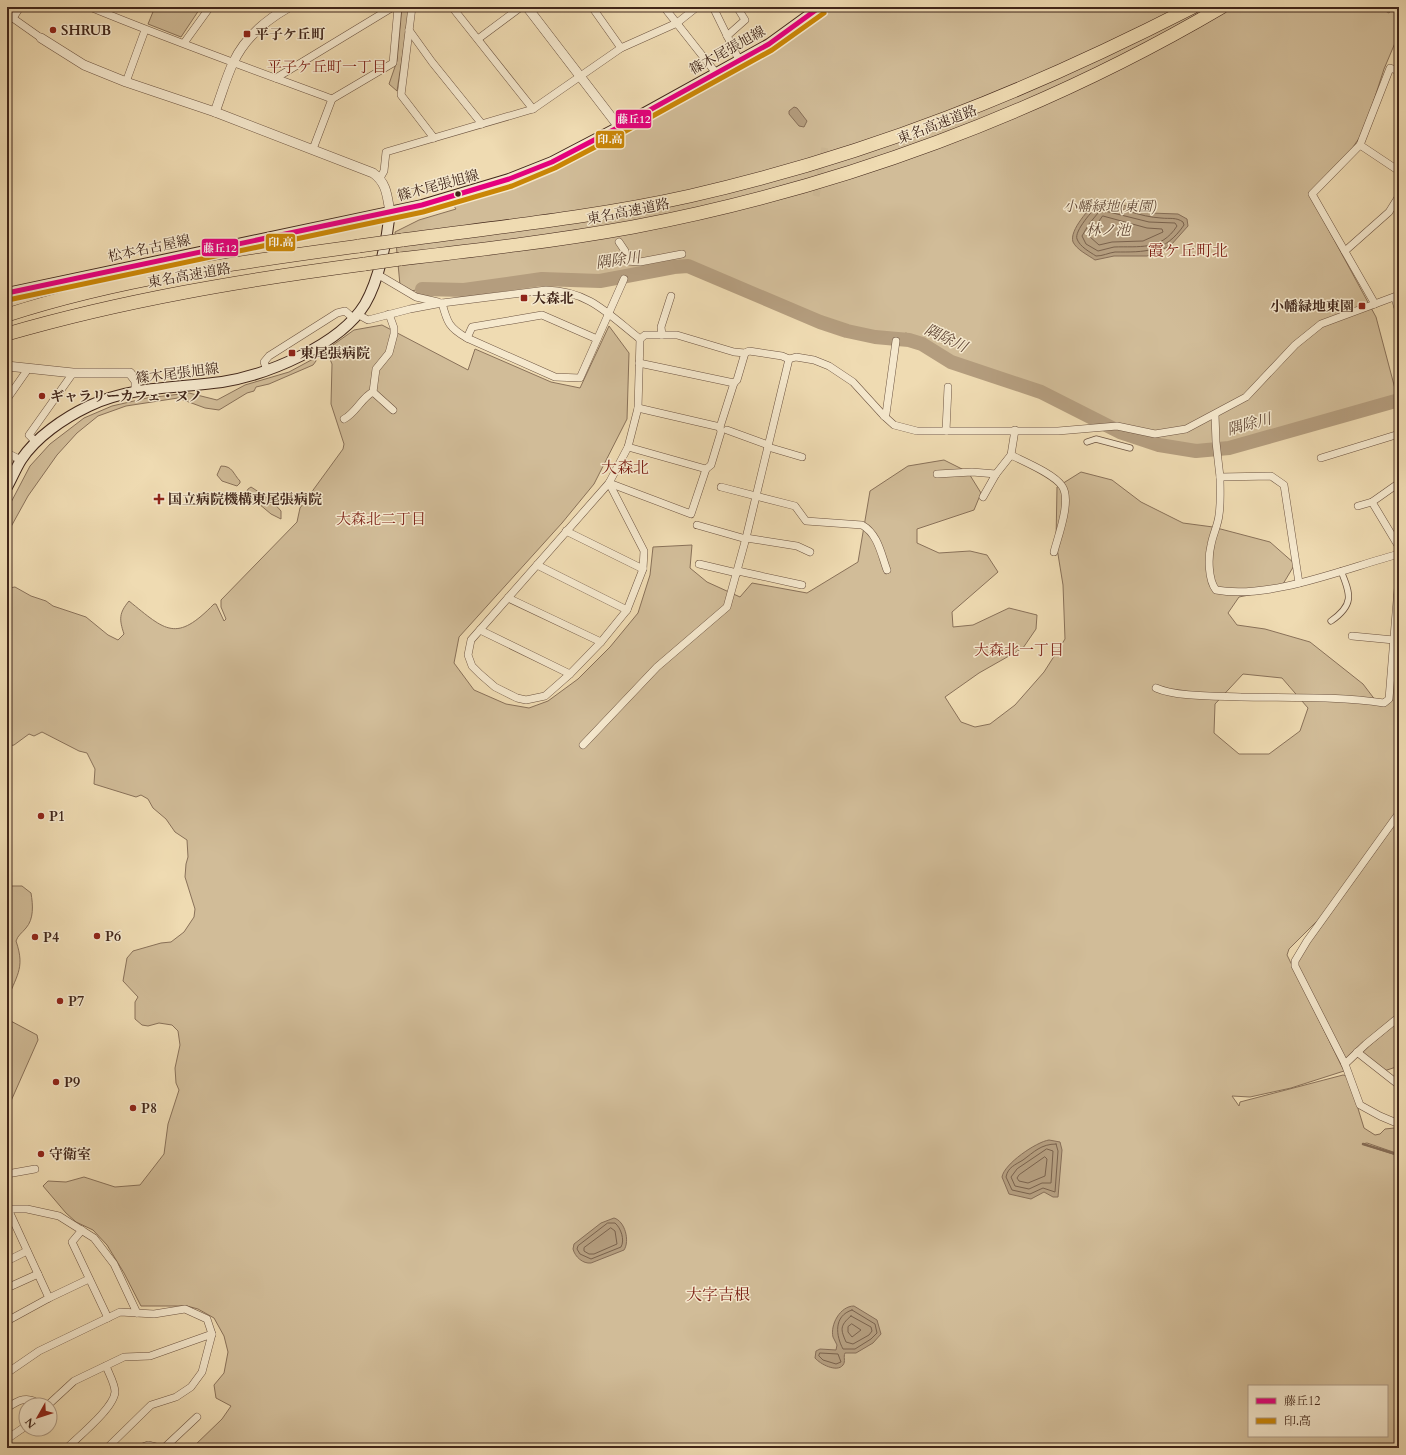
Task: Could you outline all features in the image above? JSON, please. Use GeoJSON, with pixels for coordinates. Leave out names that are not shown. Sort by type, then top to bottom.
{"type":"FeatureCollection","features":[{"type":"Feature","properties":{"kind":"highway","name":"東名高速道路"},"geometry":{"type":"LineString","coordinates":[[7,315],[139,282],[252,261],[572,217],[689,196],[844,155],[953,117],[998,99],[1101,53],[1192,7]]}},
{"type":"Feature","properties":{"kind":"highway","name":"東名高速道路"},"geometry":{"type":"LineString","coordinates":[[7,334],[70,316],[151,298],[278,275],[568,238],[633,227],[706,212],[763,197],[867,167],[960,133],[1111,66],[1222,7]]}},
{"type":"Feature","properties":{"kind":"main road","name":"篠木尾張旭線"},"geometry":{"type":"LineString","coordinates":[[7,487],[21,460],[36,442],[56,426],[89,406],[136,390],[221,382],[267,370],[287,362],[321,344],[355,316],[371,292],[388,228],[390,212],[457,196],[509,180],[552,162],[620,127],[781,36],[820,7]]}},
{"type":"Feature","properties":{"kind":"main road","name":"松本名古屋線"},"geometry":{"type":"LineString","coordinates":[[7,293],[308,228],[390,212]]}},
{"type":"Feature","properties":{"kind":"street"},"geometry":{"type":"LineString","coordinates":[[20,7],[10,16],[41,38],[84,65],[126,82],[215,112],[373,173],[380,178],[386,190],[390,212]]}},
{"type":"Feature","properties":{"kind":"street"},"geometry":{"type":"LineString","coordinates":[[90,7],[145,30],[184,43],[332,99]]}},
{"type":"Feature","properties":{"kind":"street"},"geometry":{"type":"LineString","coordinates":[[184,43],[210,7]]}},
{"type":"Feature","properties":{"kind":"street"},"geometry":{"type":"LineString","coordinates":[[215,112],[233,62],[258,28],[288,7]]}},
{"type":"Feature","properties":{"kind":"street"},"geometry":{"type":"LineString","coordinates":[[276,78],[393,7]]}},
{"type":"Feature","properties":{"kind":"street"},"geometry":{"type":"LineString","coordinates":[[313,149],[332,99],[393,62],[398,7]]}},
{"type":"Feature","properties":{"kind":"street"},"geometry":{"type":"LineString","coordinates":[[412,7],[400,95],[434,138]]}},
{"type":"Feature","properties":{"kind":"street"},"geometry":{"type":"LineString","coordinates":[[452,7],[532,109]]}},
{"type":"Feature","properties":{"kind":"street"},"geometry":{"type":"LineString","coordinates":[[592,7],[621,48]]}},
{"type":"Feature","properties":{"kind":"street"},"geometry":{"type":"LineString","coordinates":[[664,7],[716,73]]}},
{"type":"Feature","properties":{"kind":"street"},"geometry":{"type":"LineString","coordinates":[[380,178],[384,171],[386,152],[532,109],[621,48],[678,24],[697,7]]}},
{"type":"Feature","properties":{"kind":"street"},"geometry":{"type":"LineString","coordinates":[[713,7],[739,60]]}},
{"type":"Feature","properties":{"kind":"street"},"geometry":{"type":"LineString","coordinates":[[478,39],[527,8],[620,127]]}},
{"type":"Feature","properties":{"kind":"street"},"geometry":{"type":"LineString","coordinates":[[727,36],[745,20],[739,8]]}},
{"type":"Feature","properties":{"kind":"street"},"geometry":{"type":"LineString","coordinates":[[126,82],[145,30]]}},
{"type":"Feature","properties":{"kind":"street"},"geometry":{"type":"LineString","coordinates":[[409,30],[432,62],[482,124]]}},
{"type":"Feature","properties":{"kind":"street"},"geometry":{"type":"LineString","coordinates":[[1375,304],[1312,194],[1360,145],[1390,68],[1399,71]]}},
{"type":"Feature","properties":{"kind":"street"},"geometry":{"type":"LineString","coordinates":[[1360,145],[1399,171]]}},
{"type":"Feature","properties":{"kind":"street"},"geometry":{"type":"LineString","coordinates":[[1345,251],[1389,212],[1399,196]]}},
{"type":"Feature","properties":{"kind":"street"},"geometry":{"type":"LineString","coordinates":[[619,242],[625,251],[626,261],[640,262],[682,254]]}},
{"type":"Feature","properties":{"kind":"street"},"geometry":{"type":"LineString","coordinates":[[377,274],[416,297],[442,303]]}},
{"type":"Feature","properties":{"kind":"street"},"geometry":{"type":"LineString","coordinates":[[442,303],[447,322],[456,332],[467,338],[555,377],[580,378],[624,279]]}},
{"type":"Feature","properties":{"kind":"street"},"geometry":{"type":"LineString","coordinates":[[267,370],[264,362],[269,356],[337,313],[345,311],[368,320],[442,303],[546,290],[563,290],[592,301],[640,339]]}},
{"type":"Feature","properties":{"kind":"street"},"geometry":{"type":"LineString","coordinates":[[662,335],[662,327],[671,296]]}},
{"type":"Feature","properties":{"kind":"street"},"geometry":{"type":"LineString","coordinates":[[640,339],[645,335],[677,335],[734,352],[746,353],[749,351],[782,356],[789,359],[796,357],[814,360],[829,366],[853,382],[884,416],[894,424],[908,430],[1058,431],[1117,426],[1155,434],[1186,429],[1215,415],[1246,397],[1295,345],[1321,324],[1397,296],[1399,312]]}},
{"type":"Feature","properties":{"kind":"street"},"geometry":{"type":"LineString","coordinates":[[344,420],[355,411],[369,394],[373,392],[376,369],[389,353],[394,334],[394,328],[389,314]]}},
{"type":"Feature","properties":{"kind":"street"},"geometry":{"type":"LineString","coordinates":[[467,338],[472,327],[542,315],[597,339]]}},
{"type":"Feature","properties":{"kind":"street"},"geometry":{"type":"LineString","coordinates":[[609,483],[644,551],[643,569],[627,610],[601,642],[570,674],[545,696],[526,700],[517,698],[495,687],[472,666],[468,655],[471,640],[609,483],[628,447],[638,408],[640,339]]}},
{"type":"Feature","properties":{"kind":"street"},"geometry":{"type":"LineString","coordinates":[[884,416],[886,414],[896,341]]}},
{"type":"Feature","properties":{"kind":"street"},"geometry":{"type":"LineString","coordinates":[[609,483],[690,514],[706,469],[711,465],[721,432],[720,427],[746,353]]}},
{"type":"Feature","properties":{"kind":"street"},"geometry":{"type":"LineString","coordinates":[[583,745],[657,667],[727,607],[746,539],[789,359]]}},
{"type":"Feature","properties":{"kind":"street"},"geometry":{"type":"LineString","coordinates":[[640,363],[734,384]]}},
{"type":"Feature","properties":{"kind":"street"},"geometry":{"type":"LineString","coordinates":[[7,366],[73,373],[130,373],[136,381],[136,390]]}},
{"type":"Feature","properties":{"kind":"street"},"geometry":{"type":"LineString","coordinates":[[7,399],[28,369]]}},
{"type":"Feature","properties":{"kind":"street"},"geometry":{"type":"LineString","coordinates":[[36,442],[29,435],[73,373]]}},
{"type":"Feature","properties":{"kind":"street"},"geometry":{"type":"LineString","coordinates":[[946,431],[948,388]]}},
{"type":"Feature","properties":{"kind":"street"},"geometry":{"type":"LineString","coordinates":[[373,392],[393,410]]}},
{"type":"Feature","properties":{"kind":"street"},"geometry":{"type":"LineString","coordinates":[[638,408],[720,427]]}},
{"type":"Feature","properties":{"kind":"street"},"geometry":{"type":"LineString","coordinates":[[1215,415],[1220,477],[1219,513],[1217,528],[1211,544],[1210,560],[1212,586],[1216,590],[1228,592],[1247,592],[1299,583],[1399,554]]}},
{"type":"Feature","properties":{"kind":"street"},"geometry":{"type":"LineString","coordinates":[[728,430],[768,446],[802,457]]}},
{"type":"Feature","properties":{"kind":"street"},"geometry":{"type":"LineString","coordinates":[[982,497],[996,474],[1011,455],[1015,430]]}},
{"type":"Feature","properties":{"kind":"street"},"geometry":{"type":"LineString","coordinates":[[1321,458],[1399,434]]}},
{"type":"Feature","properties":{"kind":"street"},"geometry":{"type":"LineString","coordinates":[[1087,442],[1096,439],[1130,448]]}},
{"type":"Feature","properties":{"kind":"street"},"geometry":{"type":"LineString","coordinates":[[628,447],[706,469]]}},
{"type":"Feature","properties":{"kind":"street"},"geometry":{"type":"LineString","coordinates":[[7,453],[21,460]]}},
{"type":"Feature","properties":{"kind":"street"},"geometry":{"type":"LineString","coordinates":[[1011,455],[1055,478],[1063,486],[1066,506],[1054,552]]}},
{"type":"Feature","properties":{"kind":"street"},"geometry":{"type":"LineString","coordinates":[[936,474],[972,472],[996,474]]}},
{"type":"Feature","properties":{"kind":"street"},"geometry":{"type":"LineString","coordinates":[[1220,477],[1271,476],[1284,486],[1299,583]]}},
{"type":"Feature","properties":{"kind":"street"},"geometry":{"type":"LineString","coordinates":[[1358,506],[1372,502],[1399,482]]}},
{"type":"Feature","properties":{"kind":"street"},"geometry":{"type":"LineString","coordinates":[[721,487],[755,497],[795,506],[806,521],[862,525],[867,528],[875,538],[887,570]]}},
{"type":"Feature","properties":{"kind":"street"},"geometry":{"type":"LineString","coordinates":[[1372,502],[1399,547]]}},
{"type":"Feature","properties":{"kind":"street"},"geometry":{"type":"LineString","coordinates":[[697,526],[746,539],[796,546],[810,552]]}},
{"type":"Feature","properties":{"kind":"street"},"geometry":{"type":"LineString","coordinates":[[566,531],[643,569]]}},
{"type":"Feature","properties":{"kind":"street"},"geometry":{"type":"LineString","coordinates":[[699,564],[802,585]]}},
{"type":"Feature","properties":{"kind":"street"},"geometry":{"type":"LineString","coordinates":[[537,565],[627,610]]}},
{"type":"Feature","properties":{"kind":"street"},"geometry":{"type":"LineString","coordinates":[[1331,621],[1346,608],[1350,597],[1341,571]]}},
{"type":"Feature","properties":{"kind":"street"},"geometry":{"type":"LineString","coordinates":[[1156,688],[1206,696],[1268,698],[1312,697],[1359,699],[1384,703],[1389,699],[1399,576]]}},
{"type":"Feature","properties":{"kind":"street"},"geometry":{"type":"LineString","coordinates":[[508,598],[601,642]]}},
{"type":"Feature","properties":{"kind":"street"},"geometry":{"type":"LineString","coordinates":[[480,630],[570,674]]}},
{"type":"Feature","properties":{"kind":"street"},"geometry":{"type":"LineString","coordinates":[[1352,636],[1394,640]]}},
{"type":"Feature","properties":{"kind":"street"},"geometry":{"type":"LineString","coordinates":[[1399,813],[1316,927],[1295,961],[1295,966],[1345,1064],[1360,1105],[1399,1124]]}},
{"type":"Feature","properties":{"kind":"street"},"geometry":{"type":"LineString","coordinates":[[1345,1064],[1399,1017]]}},
{"type":"Feature","properties":{"kind":"street"},"geometry":{"type":"LineString","coordinates":[[1357,1052],[1399,1085]]}},
{"type":"Feature","properties":{"kind":"street"},"geometry":{"type":"LineString","coordinates":[[7,1174],[35,1169]]}},
{"type":"Feature","properties":{"kind":"street"},"geometry":{"type":"LineString","coordinates":[[49,1298],[8,1209],[27,1209],[59,1216],[94,1238],[114,1264],[137,1313]]}},
{"type":"Feature","properties":{"kind":"street"},"geometry":{"type":"LineString","coordinates":[[82,1230],[72,1242],[108,1318]]}},
{"type":"Feature","properties":{"kind":"street"},"geometry":{"type":"LineString","coordinates":[[7,1261],[27,1251]]}},
{"type":"Feature","properties":{"kind":"street"},"geometry":{"type":"LineString","coordinates":[[7,1288],[38,1274]]}},
{"type":"Feature","properties":{"kind":"street"},"geometry":{"type":"LineString","coordinates":[[7,1321],[49,1298],[89,1279]]}},
{"type":"Feature","properties":{"kind":"street"},"geometry":{"type":"LineString","coordinates":[[7,1374],[39,1351],[120,1312],[154,1314],[185,1309],[207,1319],[212,1334],[202,1372],[191,1387],[176,1397],[151,1404],[108,1448]]}},
{"type":"Feature","properties":{"kind":"street"},"geometry":{"type":"LineString","coordinates":[[57,1397],[74,1382],[124,1357],[150,1356],[212,1334]]}},
{"type":"Feature","properties":{"kind":"street"},"geometry":{"type":"LineString","coordinates":[[67,1448],[108,1407],[114,1398],[114,1388],[106,1366]]}},
{"type":"Feature","properties":{"kind":"street"},"geometry":{"type":"LineString","coordinates":[[7,1408],[18,1401]]}},
{"type":"Feature","properties":{"kind":"street"},"geometry":{"type":"LineString","coordinates":[[164,1448],[197,1417]]}},
{"type":"Feature","properties":{"kind":"street"},"geometry":{"type":"LineString","coordinates":[[7,1439],[18,1431]]}},
{"type":"Feature","properties":{"kind":"street"},"geometry":{"type":"LineString","coordinates":[[140,1448],[148,1445],[160,1448]]}},
{"type":"Feature","properties":{"kind":"green space"},"geometry":{"type":"Polygon","coordinates":[[[155,7],[201,7],[181,37],[148,24],[155,7]]]}},
{"type":"Feature","properties":{"kind":"green space"},"geometry":{"type":"Polygon","coordinates":[[[402,7],[410,7],[397,91],[389,84],[397,61],[402,7]]]}},
{"type":"Feature","properties":{"kind":"green space","name":"小幡緑地(東園)"},"geometry":{"type":"Polygon","coordinates":[[[826,7],[1378,7],[1389,13],[1393,7],[1399,7],[1399,40],[1395,43],[1384,69],[1364,131],[1351,150],[1312,199],[1376,317],[1398,400],[1246,443],[1206,449],[1158,442],[1097,424],[1045,394],[948,358],[906,333],[893,339],[878,341],[847,334],[807,319],[677,263],[586,279],[534,278],[463,288],[423,288],[412,291],[400,285],[395,232],[419,220],[456,209],[454,206],[559,164],[596,145],[660,107],[778,47],[826,7]]]}},
{"type":"Feature","properties":{"kind":"green space"},"geometry":{"type":"Polygon","coordinates":[[[382,325],[468,370],[475,349],[551,382],[580,388],[609,326],[629,353],[627,419],[594,484],[562,523],[459,637],[454,663],[474,690],[506,704],[529,708],[548,701],[578,679],[610,647],[638,613],[650,575],[653,547],[692,545],[690,568],[707,582],[740,597],[752,583],[807,593],[858,562],[870,491],[908,466],[944,460],[968,472],[981,493],[974,510],[917,529],[917,543],[939,553],[970,551],[987,555],[998,572],[952,612],[953,627],[973,625],[1009,608],[1037,615],[1036,629],[1023,648],[979,673],[945,697],[961,722],[975,727],[990,724],[1015,705],[1044,672],[1065,639],[1063,585],[1056,542],[1057,487],[1081,472],[1112,480],[1141,502],[1183,523],[1213,527],[1270,542],[1295,564],[1283,584],[1264,592],[1239,597],[1228,613],[1237,625],[1265,629],[1310,642],[1363,684],[1379,705],[1387,705],[1392,701],[1399,615],[1399,809],[1329,909],[1289,949],[1287,955],[1344,1071],[1291,1088],[1250,1097],[1232,1096],[1239,1106],[1240,1102],[1343,1075],[1348,1076],[1364,1128],[1375,1135],[1380,1134],[1385,1129],[1394,1128],[1399,1130],[1399,1154],[1367,1143],[1362,1144],[1399,1156],[1399,1448],[192,1448],[222,1419],[231,1406],[216,1398],[214,1385],[224,1373],[228,1352],[224,1336],[214,1318],[198,1309],[187,1306],[141,1306],[124,1273],[107,1245],[93,1230],[76,1222],[66,1213],[43,1186],[48,1181],[66,1182],[84,1177],[115,1187],[140,1185],[164,1154],[168,1124],[179,1090],[176,1083],[175,1068],[180,1045],[178,1031],[172,1025],[159,1023],[148,1026],[142,1025],[135,1019],[135,1002],[138,997],[123,981],[127,958],[133,951],[161,943],[171,942],[184,932],[194,917],[195,909],[185,877],[188,857],[187,840],[175,832],[166,819],[153,808],[148,799],[141,795],[136,797],[94,784],[95,769],[87,753],[79,751],[42,732],[34,736],[29,734],[14,745],[9,746],[7,743],[7,590],[15,587],[31,596],[46,601],[53,606],[86,617],[108,635],[118,640],[124,634],[121,624],[121,616],[123,609],[129,601],[153,620],[171,628],[180,628],[190,624],[214,604],[216,604],[224,621],[226,619],[221,607],[221,600],[297,522],[300,508],[343,449],[344,444],[331,404],[332,364],[326,350],[354,330],[382,325]],[[1243,674],[1215,704],[1214,733],[1239,754],[1269,754],[1300,731],[1308,708],[1282,678],[1243,674]]]}},
{"type":"Feature","properties":{"kind":"green space"},"geometry":{"type":"Polygon","coordinates":[[[315,358],[316,361],[313,365],[269,384],[256,387],[254,391],[247,393],[219,410],[205,408],[178,398],[126,406],[98,416],[77,433],[57,455],[28,496],[7,534],[7,510],[30,466],[50,444],[84,418],[112,406],[147,398],[189,393],[217,400],[245,385],[289,372],[315,358]]]}},
{"type":"Feature","properties":{"kind":"green space"},"geometry":{"type":"Polygon","coordinates":[[[221,466],[228,467],[240,481],[237,486],[222,481],[217,475],[221,466]]]}},
{"type":"Feature","properties":{"kind":"green space"},"geometry":{"type":"Polygon","coordinates":[[[251,487],[278,507],[281,511],[281,519],[271,514],[246,493],[251,487]]]}},
{"type":"Feature","properties":{"kind":"green space"},"geometry":{"type":"Polygon","coordinates":[[[1399,817],[1399,1013],[1345,1059],[1297,966],[1297,961],[1320,926],[1399,817]]]}},
{"type":"Feature","properties":{"kind":"green space"},"geometry":{"type":"Polygon","coordinates":[[[7,886],[22,886],[31,893],[32,916],[29,924],[16,941],[19,951],[20,966],[7,1002],[7,886]]]}},
{"type":"Feature","properties":{"kind":"green space"},"geometry":{"type":"Polygon","coordinates":[[[7,1019],[37,1035],[38,1040],[7,1110],[7,1019]]]}},
{"type":"Feature","properties":{"kind":"green space"},"geometry":{"type":"Polygon","coordinates":[[[1399,1021],[1399,1066],[1384,1071],[1362,1052],[1399,1021]]]}},
{"type":"Feature","properties":{"kind":"water"},"geometry":{"type":"Polygon","coordinates":[[[794,107],[797,108],[807,121],[804,127],[799,126],[789,114],[789,111],[794,107]]]}},
{"type":"Feature","properties":{"kind":"water","name":"林ノ池"},"geometry":{"type":"Polygon","coordinates":[[[1098,200],[1116,203],[1150,213],[1178,214],[1187,219],[1188,226],[1171,245],[1147,256],[1114,256],[1095,260],[1077,247],[1073,242],[1073,237],[1074,232],[1081,220],[1098,200]]]}},
{"type":"Feature","properties":{"kind":"water"},"geometry":{"type":"Polygon","coordinates":[[[1049,1140],[1060,1142],[1062,1150],[1058,1197],[1053,1197],[1044,1192],[1031,1199],[1009,1194],[1002,1177],[1008,1166],[1021,1154],[1036,1145],[1049,1140]]]}},
{"type":"Feature","properties":{"kind":"water"},"geometry":{"type":"Polygon","coordinates":[[[614,1218],[624,1227],[627,1242],[624,1250],[591,1263],[580,1259],[574,1252],[574,1244],[601,1223],[614,1218]]]}},
{"type":"Feature","properties":{"kind":"water"},"geometry":{"type":"Polygon","coordinates":[[[854,1306],[877,1320],[881,1334],[873,1343],[856,1353],[845,1353],[844,1364],[840,1367],[833,1368],[824,1365],[815,1358],[816,1351],[820,1349],[836,1350],[837,1345],[832,1332],[837,1317],[844,1309],[854,1306]]]}},
{"type":"Feature","properties":{"kind":"waterway","name":"隅除川"},"geometry":{"type":"LineString","coordinates":[[422,289],[464,290],[542,279],[600,281],[674,267],[688,266],[820,322],[847,331],[875,337],[909,340],[922,344],[951,362],[1041,392],[1120,432],[1159,445],[1196,451],[1229,448],[1399,400]]}},
{"type":"Feature","properties":{"kind":"waterway"},"geometry":{"type":"LineString","coordinates":[[1363,1144],[1399,1155]]}},
{"type":"Feature","properties":{"kind":"tunnel"},"geometry":{"type":"LineString","coordinates":[[816,196],[825,147]]}},
{"type":"Feature","properties":{"kind":"transit line","name":"藤丘12"},"geometry":{"type":"LineString","coordinates":[[7,293],[422,205],[509,179],[552,162],[619,127],[769,44],[820,7]]}},
{"type":"Feature","properties":{"kind":"transit line","name":"印.高"},"geometry":{"type":"LineString","coordinates":[[8,300],[423,212],[512,186],[555,168],[622,133],[772,50],[824,13]]}},
{"type":"Feature","properties":{"kind":"place","name":"SHRUB"},"geometry":{"type":"Point","coordinates":[53,30]}},
{"type":"Feature","properties":{"kind":"place","name":"平子ケ丘町"},"geometry":{"type":"Point","coordinates":[247,34]}},
{"type":"Feature","properties":{"kind":"place","name":"大森北"},"geometry":{"type":"Point","coordinates":[524,298]}},
{"type":"Feature","properties":{"kind":"place","name":"小幡緑地東園"},"geometry":{"type":"Point","coordinates":[1362,306]}},
{"type":"Feature","properties":{"kind":"place","name":"東尾張病院"},"geometry":{"type":"Point","coordinates":[292,353]}},
{"type":"Feature","properties":{"kind":"place","name":"ギャラリーカフェ・ヌノ"},"geometry":{"type":"Point","coordinates":[42,396]}},
{"type":"Feature","properties":{"kind":"place","name":"国立病院機構東尾張病院"},"geometry":{"type":"Point","coordinates":[159,499]}},
{"type":"Feature","properties":{"kind":"place","name":"P1"},"geometry":{"type":"Point","coordinates":[41,816]}},
{"type":"Feature","properties":{"kind":"place","name":"P6"},"geometry":{"type":"Point","coordinates":[97,936]}},
{"type":"Feature","properties":{"kind":"place","name":"P4"},"geometry":{"type":"Point","coordinates":[35,937]}},
{"type":"Feature","properties":{"kind":"place","name":"P7"},"geometry":{"type":"Point","coordinates":[60,1001]}},
{"type":"Feature","properties":{"kind":"place","name":"P9"},"geometry":{"type":"Point","coordinates":[56,1082]}},
{"type":"Feature","properties":{"kind":"place","name":"P8"},"geometry":{"type":"Point","coordinates":[133,1108]}},
{"type":"Feature","properties":{"kind":"place","name":"守衛室"},"geometry":{"type":"Point","coordinates":[41,1154]}},
{"type":"Feature","properties":{"kind":"district","name":"平子ケ丘町一丁目"},"geometry":{"type":"Point","coordinates":[327,67]}},
{"type":"Feature","properties":{"kind":"district","name":"霞ケ丘町北"},"geometry":{"type":"Point","coordinates":[1188,250]}},
{"type":"Feature","properties":{"kind":"district","name":"大森北"},"geometry":{"type":"Point","coordinates":[625,467]}},
{"type":"Feature","properties":{"kind":"district","name":"大森北二丁目"},"geometry":{"type":"Point","coordinates":[381,519]}},
{"type":"Feature","properties":{"kind":"district","name":"大森北一丁目"},"geometry":{"type":"Point","coordinates":[1019,650]}},
{"type":"Feature","properties":{"kind":"district","name":"大字吉根"},"geometry":{"type":"Point","coordinates":[718,1294]}}]}
